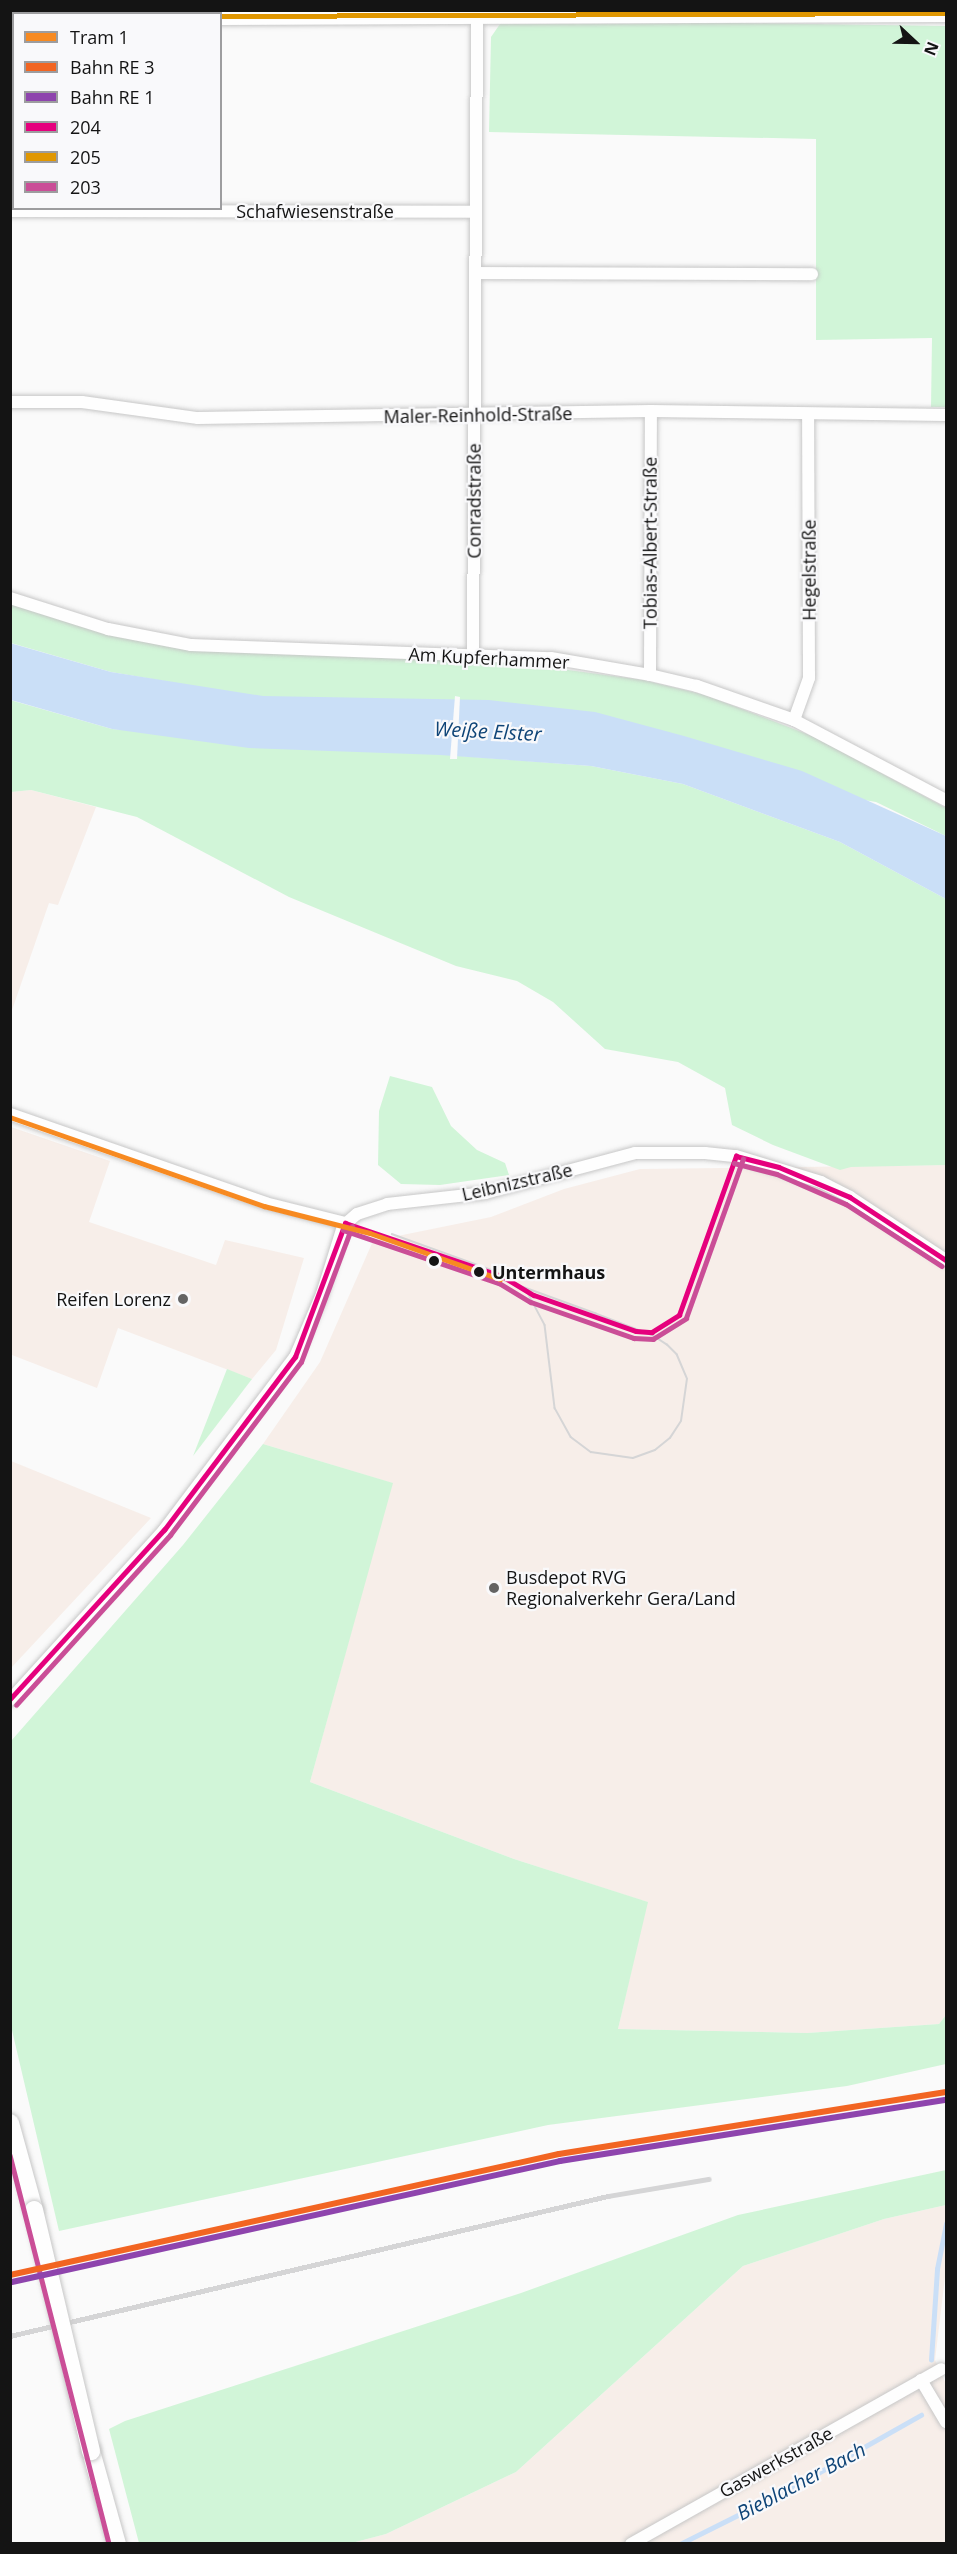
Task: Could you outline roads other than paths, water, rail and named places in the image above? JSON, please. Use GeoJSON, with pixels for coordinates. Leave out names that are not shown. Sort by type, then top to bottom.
{"type":"FeatureCollection","features":[{"type":"Feature","properties":{"kind":"main road"},"geometry":{"type":"LineString","coordinates":[[222,15],[477,12],[946,13]]}},
{"type":"Feature","properties":{"kind":"main road"},"geometry":{"type":"LineString","coordinates":[[10,2123],[34,2210],[91,2451],[117,2544]]}},
{"type":"Feature","properties":{"kind":"street","name":"Conradstraße"},"geometry":{"type":"LineString","coordinates":[[473,656],[477,12]]}},
{"type":"Feature","properties":{"kind":"street","name":"Schafwiesenstraße"},"geometry":{"type":"LineString","coordinates":[[10,211],[476,212]]}},
{"type":"Feature","properties":{"kind":"street"},"geometry":{"type":"LineString","coordinates":[[476,273],[812,274]]}},
{"type":"Feature","properties":{"kind":"street","name":"Maler-Reinhold-Straße"},"geometry":{"type":"LineString","coordinates":[[10,402],[82,402],[198,418],[474,416],[651,411],[808,416],[946,415]]}},
{"type":"Feature","properties":{"kind":"street","name":"Tobias-Albert-Straße"},"geometry":{"type":"LineString","coordinates":[[650,675],[651,411]]}},
{"type":"Feature","properties":{"kind":"street","name":"Hegelstraße"},"geometry":{"type":"LineString","coordinates":[[794,720],[809,678],[808,416]]}},
{"type":"Feature","properties":{"kind":"street","name":"Am Kupferhammer"},"geometry":{"type":"LineString","coordinates":[[10,598],[108,629],[191,645],[551,658],[650,675],[697,686],[794,720],[946,799]]}},
{"type":"Feature","properties":{"kind":"street"},"geometry":{"type":"LineString","coordinates":[[10,1114],[265,1203],[345,1223],[295,1357],[164,1530],[10,1700]]}},
{"type":"Feature","properties":{"kind":"street","name":"Leibnizstraße"},"geometry":{"type":"LineString","coordinates":[[345,1223],[357,1214],[387,1204],[485,1193],[635,1153],[705,1153],[747,1158],[820,1182],[946,1260]]}},
{"type":"Feature","properties":{"kind":"street","name":"Gaswerkstraße"},"geometry":{"type":"LineString","coordinates":[[631,2544],[941,2368]]}},
{"type":"Feature","properties":{"kind":"street"},"geometry":{"type":"LineString","coordinates":[[921,2380],[946,2422]]}},
{"type":"Feature","properties":{"kind":"water","name":"Weiße Elster"},"geometry":{"type":"Polygon","coordinates":[[[10,643],[111,672],[263,696],[489,700],[595,712],[684,736],[802,771],[946,836],[946,899],[840,842],[683,784],[591,766],[440,755],[249,748],[112,729],[11,700],[10,643]]]}},
{"type":"Feature","properties":{"kind":"waterway","name":"Bieblacher Bach"},"geometry":{"type":"LineString","coordinates":[[931,2360],[937,2269],[946,2224]]}},
{"type":"Feature","properties":{"kind":"waterway","name":"Bieblacher Bach"},"geometry":{"type":"LineString","coordinates":[[680,2544],[786,2491],[921,2415]]}},
{"type":"Feature","properties":{"kind":"tram line","name":"1"},"geometry":{"type":"LineString","coordinates":[[10,1117],[264,1206],[370,1233],[500,1279]]}},
{"type":"Feature","properties":{"kind":"tram line"},"geometry":{"type":"LineString","coordinates":[[392,1234],[495,1271],[511,1279],[519,1286],[528,1293],[545,1325],[555,1408],[571,1437],[591,1452],[633,1458],[655,1450],[670,1438],[681,1421],[687,1379],[677,1355],[667,1345],[653,1336],[596,1314],[519,1286],[500,1279]]}},
{"type":"Feature","properties":{"kind":"railway"},"geometry":{"type":"LineString","coordinates":[[10,2336],[608,2196],[709,2179]]}},
{"type":"Feature","properties":{"kind":"place","name":"Untermhaus"},"geometry":{"type":"Point","coordinates":[479,1272]}},
{"type":"Feature","properties":{"kind":"place","name":"Reifen Lorenz"},"geometry":{"type":"Point","coordinates":[183,1299]}},
{"type":"Feature","properties":{"kind":"place","name":"Busdepot RVG Regionalverkehr Gera/Land"},"geometry":{"type":"Point","coordinates":[494,1588]}}]}
